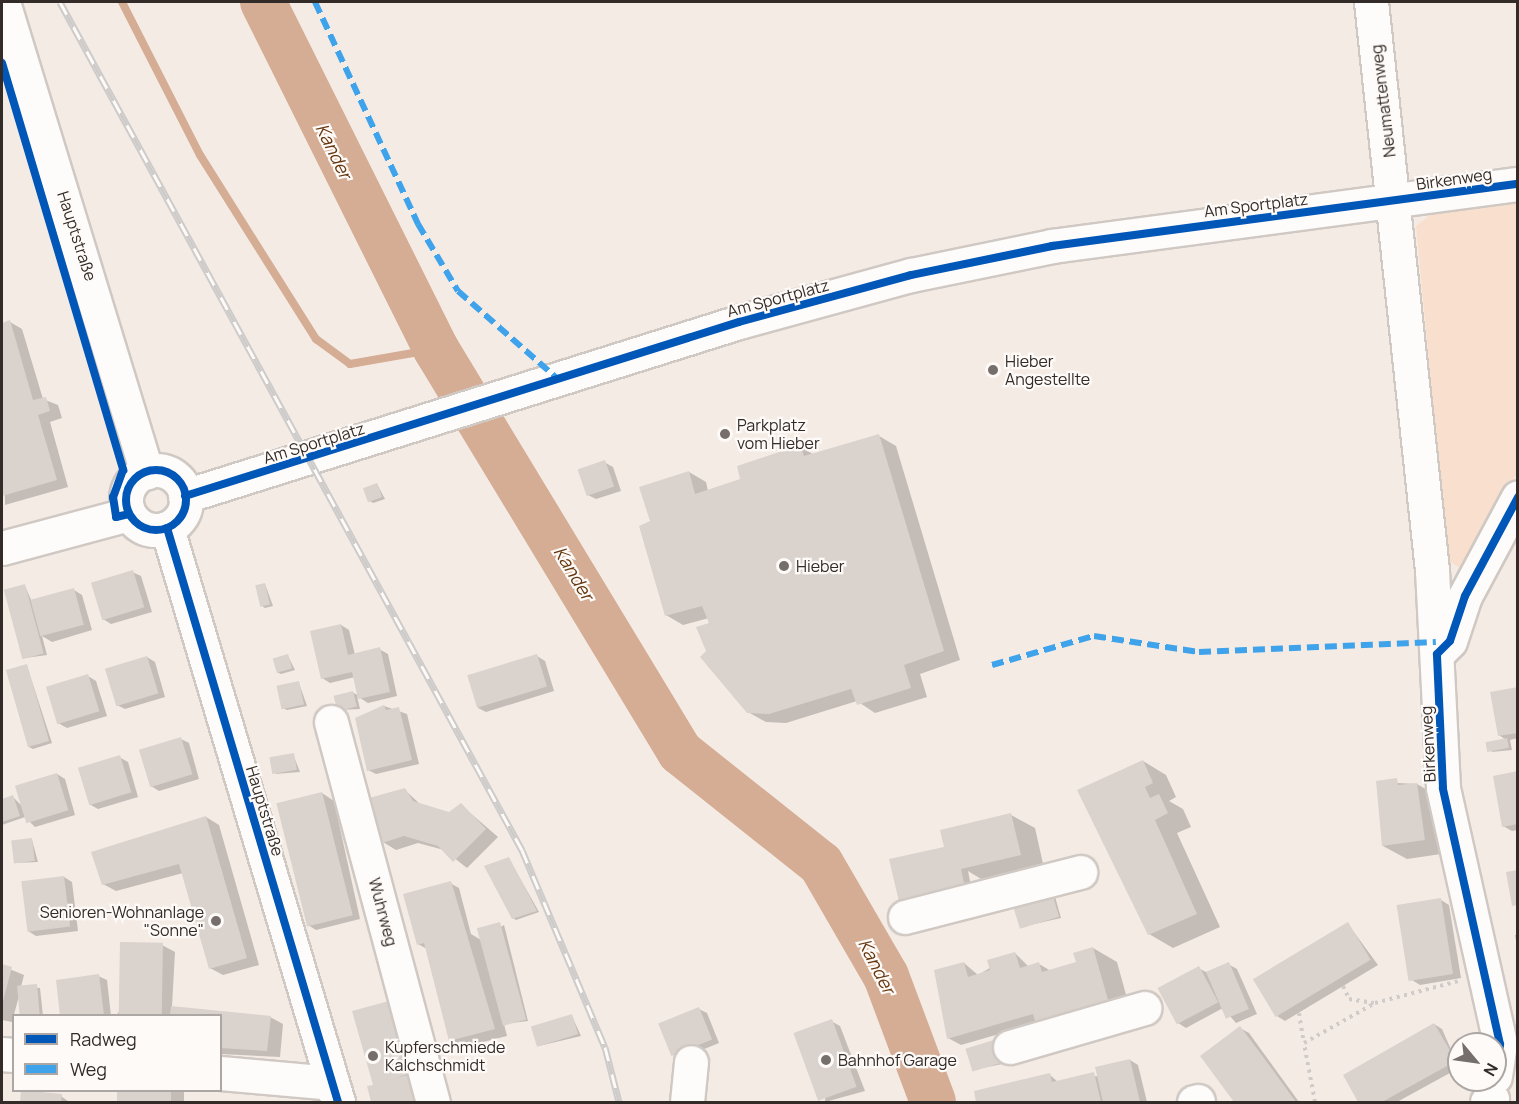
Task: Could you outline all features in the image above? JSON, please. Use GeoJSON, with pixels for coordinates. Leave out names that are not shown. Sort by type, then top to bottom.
{"type":"FeatureCollection","features":[{"type":"Feature","properties":{"kind":"street","name":"Hauptstraße"},"geometry":{"type":"LineString","coordinates":[[3,2],[147,472]]}},
{"type":"Feature","properties":{"kind":"street","name":"Neumattenweg"},"geometry":{"type":"LineString","coordinates":[[1371,2],[1395,201]]}},
{"type":"Feature","properties":{"kind":"street","name":"Birkenweg"},"geometry":{"type":"LineString","coordinates":[[1509,1040],[1483,975],[1443,788],[1432,570],[1395,201],[1518,184]]}},
{"type":"Feature","properties":{"kind":"street","name":"Am Sportplatz"},"geometry":{"type":"LineString","coordinates":[[185,496],[428,422],[739,321],[911,275],[1052,246],[1395,201]]}},
{"type":"Feature","properties":{"kind":"street"},"geometry":{"type":"LineString","coordinates":[[147,472],[174,477],[185,496],[183,512],[167,528],[141,526],[129,514],[127,492],[147,472]]}},
{"type":"Feature","properties":{"kind":"street"},"geometry":{"type":"LineString","coordinates":[[1437,654],[1450,641],[1470,586],[1518,497]]}},
{"type":"Feature","properties":{"kind":"street"},"geometry":{"type":"LineString","coordinates":[[2,548],[129,514]]}},
{"type":"Feature","properties":{"kind":"street","name":"Hauptstraße"},"geometry":{"type":"LineString","coordinates":[[167,528],[335,1093]]}},
{"type":"Feature","properties":{"kind":"street"},"geometry":{"type":"LineString","coordinates":[[1432,570],[1470,586]]}},
{"type":"Feature","properties":{"kind":"street","name":"Wuhrweg"},"geometry":{"type":"LineString","coordinates":[[331,722],[433,1102]]}},
{"type":"Feature","properties":{"kind":"street"},"geometry":{"type":"LineString","coordinates":[[905,917],[1080,872]]}},
{"type":"Feature","properties":{"kind":"street"},"geometry":{"type":"LineString","coordinates":[[1010,1047],[1144,1008]]}},
{"type":"Feature","properties":{"kind":"street"},"geometry":{"type":"LineString","coordinates":[[687,1102],[691,1062]]}},
{"type":"Feature","properties":{"kind":"street"},"geometry":{"type":"LineString","coordinates":[[222,1073],[335,1093]]}},
{"type":"Feature","properties":{"kind":"path"},"geometry":{"type":"LineString","coordinates":[[1305,1043],[1374,1003],[1483,975]]}},
{"type":"Feature","properties":{"kind":"path"},"geometry":{"type":"LineString","coordinates":[[1342,986],[1349,999],[1374,1003]]}},
{"type":"Feature","properties":{"kind":"path"},"geometry":{"type":"LineString","coordinates":[[1299,1013],[1315,1102]]}},
{"type":"Feature","properties":{"kind":"shaded area"},"geometry":{"type":"Polygon","coordinates":[[[1517,198],[1517,473],[1466,571],[1448,561],[1416,226],[1435,211],[1517,198]]]}},
{"type":"Feature","properties":{"kind":"building"},"geometry":{"type":"Polygon","coordinates":[[[10,320],[33,400],[46,397],[50,411],[38,415],[57,480],[2,496],[2,323],[10,320]]]}},
{"type":"Feature","properties":{"kind":"building","name":"Hieber"},"geometry":{"type":"Polygon","coordinates":[[[879,434],[944,651],[904,665],[911,688],[857,705],[851,689],[769,714],[747,713],[700,657],[706,651],[696,627],[709,623],[702,606],[665,616],[639,526],[650,521],[639,487],[689,471],[695,494],[740,479],[737,466],[800,445],[804,456],[879,434]]]}},
{"type":"Feature","properties":{"kind":"building"},"geometry":{"type":"Polygon","coordinates":[[[605,460],[614,486],[587,496],[578,469],[605,460]]]}},
{"type":"Feature","properties":{"kind":"building"},"geometry":{"type":"Polygon","coordinates":[[[377,483],[382,497],[368,502],[363,488],[377,483]]]}},
{"type":"Feature","properties":{"kind":"building"},"geometry":{"type":"Polygon","coordinates":[[[133,570],[144,607],[102,620],[91,583],[133,570]]]}},
{"type":"Feature","properties":{"kind":"building"},"geometry":{"type":"Polygon","coordinates":[[[265,583],[270,604],[260,607],[255,585],[265,583]]]}},
{"type":"Feature","properties":{"kind":"building"},"geometry":{"type":"Polygon","coordinates":[[[25,584],[44,654],[22,659],[4,590],[25,584]]]}},
{"type":"Feature","properties":{"kind":"building"},"geometry":{"type":"Polygon","coordinates":[[[74,588],[84,625],[40,636],[31,600],[74,588]]]}},
{"type":"Feature","properties":{"kind":"building"},"geometry":{"type":"Polygon","coordinates":[[[341,624],[348,655],[380,647],[390,692],[358,699],[352,672],[321,679],[310,631],[341,624]]]}},
{"type":"Feature","properties":{"kind":"building"},"geometry":{"type":"Polygon","coordinates":[[[288,654],[292,668],[277,673],[273,658],[288,654]]]}},
{"type":"Feature","properties":{"kind":"building"},"geometry":{"type":"Polygon","coordinates":[[[537,654],[547,687],[477,708],[467,675],[537,654]]]}},
{"type":"Feature","properties":{"kind":"building"},"geometry":{"type":"Polygon","coordinates":[[[147,656],[158,693],[116,706],[105,669],[147,656]]]}},
{"type":"Feature","properties":{"kind":"building"},"geometry":{"type":"Polygon","coordinates":[[[27,664],[49,741],[28,747],[6,670],[27,664]]]}},
{"type":"Feature","properties":{"kind":"building"},"geometry":{"type":"Polygon","coordinates":[[[88,674],[99,711],[57,724],[46,687],[88,674]]]}},
{"type":"Feature","properties":{"kind":"building"},"geometry":{"type":"Polygon","coordinates":[[[299,681],[304,704],[281,709],[277,686],[299,681]]]}},
{"type":"Feature","properties":{"kind":"building"},"geometry":{"type":"Polygon","coordinates":[[[1518,687],[1518,733],[1498,736],[1490,692],[1518,687]]]}},
{"type":"Feature","properties":{"kind":"building"},"geometry":{"type":"Polygon","coordinates":[[[353,691],[357,707],[337,711],[334,696],[353,691]]]}},
{"type":"Feature","properties":{"kind":"building"},"geometry":{"type":"Polygon","coordinates":[[[384,705],[386,710],[399,707],[412,760],[367,771],[355,718],[384,705]]]}},
{"type":"Feature","properties":{"kind":"building"},"geometry":{"type":"Polygon","coordinates":[[[181,737],[192,774],[150,787],[139,750],[181,737]]]}},
{"type":"Feature","properties":{"kind":"building"},"geometry":{"type":"Polygon","coordinates":[[[1507,738],[1509,748],[1487,752],[1485,742],[1507,738]]]}},
{"type":"Feature","properties":{"kind":"building"},"geometry":{"type":"Polygon","coordinates":[[[294,753],[297,770],[272,774],[269,757],[294,753]]]}},
{"type":"Feature","properties":{"kind":"building"},"geometry":{"type":"Polygon","coordinates":[[[120,755],[131,792],[89,805],[78,768],[120,755]]]}},
{"type":"Feature","properties":{"kind":"building"},"geometry":{"type":"Polygon","coordinates":[[[1143,760],[1153,783],[1145,787],[1150,798],[1159,794],[1168,813],[1155,820],[1197,914],[1148,935],[1077,790],[1143,760]]]}},
{"type":"Feature","properties":{"kind":"building"},"geometry":{"type":"Polygon","coordinates":[[[1518,771],[1518,824],[1502,827],[1493,776],[1518,771]]]}},
{"type":"Feature","properties":{"kind":"building"},"geometry":{"type":"Polygon","coordinates":[[[57,773],[68,810],[26,823],[15,786],[57,773]]]}},
{"type":"Feature","properties":{"kind":"building"},"geometry":{"type":"Polygon","coordinates":[[[1397,778],[1398,785],[1417,783],[1425,840],[1382,846],[1376,781],[1397,778]]]}},
{"type":"Feature","properties":{"kind":"building"},"geometry":{"type":"Polygon","coordinates":[[[405,788],[413,801],[449,812],[461,803],[486,829],[453,862],[438,846],[404,836],[382,843],[369,798],[405,788]]]}},
{"type":"Feature","properties":{"kind":"building"},"geometry":{"type":"Polygon","coordinates":[[[322,792],[353,915],[307,927],[276,803],[322,792]]]}},
{"type":"Feature","properties":{"kind":"building"},"geometry":{"type":"Polygon","coordinates":[[[13,795],[20,816],[2,822],[2,799],[13,795]]]}},
{"type":"Feature","properties":{"kind":"building"},"geometry":{"type":"Polygon","coordinates":[[[1011,813],[1021,855],[961,869],[966,892],[900,906],[889,859],[944,847],[940,830],[1011,813]]]}},
{"type":"Feature","properties":{"kind":"building","name":"Senioren-Wohnanlage \"Sonne\""},"geometry":{"type":"Polygon","coordinates":[[[206,816],[247,958],[209,969],[179,864],[102,885],[91,852],[206,816]]]}},
{"type":"Feature","properties":{"kind":"building"},"geometry":{"type":"Polygon","coordinates":[[[32,838],[35,861],[14,863],[11,841],[32,838]]]}},
{"type":"Feature","properties":{"kind":"building"},"geometry":{"type":"Polygon","coordinates":[[[509,857],[537,911],[512,919],[484,866],[509,857]]]}},
{"type":"Feature","properties":{"kind":"building"},"geometry":{"type":"Polygon","coordinates":[[[1518,870],[1518,905],[1512,906],[1506,872],[1518,870]]]}},
{"type":"Feature","properties":{"kind":"building"},"geometry":{"type":"Polygon","coordinates":[[[64,876],[70,927],[28,932],[21,881],[64,876]]]}},
{"type":"Feature","properties":{"kind":"building"},"geometry":{"type":"Polygon","coordinates":[[[451,881],[495,1029],[449,1041],[424,943],[417,945],[403,894],[451,881]]]}},
{"type":"Feature","properties":{"kind":"building"},"geometry":{"type":"Polygon","coordinates":[[[1051,890],[1059,917],[1020,929],[1012,902],[1051,890]]]}},
{"type":"Feature","properties":{"kind":"building"},"geometry":{"type":"Polygon","coordinates":[[[1441,898],[1453,974],[1409,981],[1397,905],[1441,898]]]}},
{"type":"Feature","properties":{"kind":"building"},"geometry":{"type":"Polygon","coordinates":[[[500,922],[526,1020],[503,1026],[477,928],[500,922]]]}},
{"type":"Feature","properties":{"kind":"building"},"geometry":{"type":"Polygon","coordinates":[[[1348,922],[1371,960],[1276,1017],[1253,979],[1348,922]]]}},
{"type":"Feature","properties":{"kind":"building"},"geometry":{"type":"Polygon","coordinates":[[[120,942],[163,943],[162,1014],[119,1014],[120,942]]]}},
{"type":"Feature","properties":{"kind":"building"},"geometry":{"type":"Polygon","coordinates":[[[1093,947],[1110,1007],[1037,1028],[1033,1014],[947,1039],[934,970],[964,962],[968,977],[990,970],[987,960],[1015,952],[1020,968],[1039,962],[1042,972],[1076,962],[1073,953],[1093,947]]]}},
{"type":"Feature","properties":{"kind":"building"},"geometry":{"type":"Polygon","coordinates":[[[1229,962],[1249,1009],[1226,1019],[1206,972],[1229,962]]]}},
{"type":"Feature","properties":{"kind":"building"},"geometry":{"type":"Polygon","coordinates":[[[2,964],[12,967],[2,1005],[2,964]]]}},
{"type":"Feature","properties":{"kind":"building"},"geometry":{"type":"Polygon","coordinates":[[[1199,966],[1218,1002],[1177,1024],[1158,988],[1199,966]]]}},
{"type":"Feature","properties":{"kind":"building"},"geometry":{"type":"Polygon","coordinates":[[[99,974],[104,1014],[60,1014],[56,980],[99,974]]]}},
{"type":"Feature","properties":{"kind":"building"},"geometry":{"type":"Polygon","coordinates":[[[37,984],[40,1014],[20,1014],[17,986],[37,984]]]}},
{"type":"Feature","properties":{"kind":"building"},"geometry":{"type":"Polygon","coordinates":[[[400,998],[420,1071],[395,1078],[409,1075],[417,1102],[371,1102],[367,1086],[373,1085],[352,1011],[400,998]]]}},
{"type":"Feature","properties":{"kind":"building"},"geometry":{"type":"Polygon","coordinates":[[[171,1006],[271,1016],[267,1051],[222,1048],[222,1014],[170,1014],[171,1006]]]}},
{"type":"Feature","properties":{"kind":"building"},"geometry":{"type":"Polygon","coordinates":[[[699,1007],[712,1039],[671,1056],[658,1023],[699,1007]]]}},
{"type":"Feature","properties":{"kind":"building"},"geometry":{"type":"Polygon","coordinates":[[[572,1014],[578,1034],[537,1047],[531,1027],[572,1014]]]}},
{"type":"Feature","properties":{"kind":"building","name":"Bahnhof Garage"},"geometry":{"type":"Polygon","coordinates":[[[832,1019],[857,1087],[818,1101],[793,1033],[832,1019]]]}},
{"type":"Feature","properties":{"kind":"building"},"geometry":{"type":"Polygon","coordinates":[[[1434,1023],[1447,1045],[1447,1066],[1382,1102],[1358,1102],[1343,1075],[1434,1023]]]}},
{"type":"Feature","properties":{"kind":"building"},"geometry":{"type":"Polygon","coordinates":[[[1240,1026],[1296,1102],[1234,1102],[1200,1056],[1240,1026]]]}},
{"type":"Feature","properties":{"kind":"building"},"geometry":{"type":"Polygon","coordinates":[[[997,1039],[1004,1062],[972,1072],[965,1049],[997,1039]]]}},
{"type":"Feature","properties":{"kind":"building"},"geometry":{"type":"Polygon","coordinates":[[[1130,1059],[1140,1102],[1103,1102],[1095,1067],[1130,1059]]]}},
{"type":"Feature","properties":{"kind":"building"},"geometry":{"type":"Polygon","coordinates":[[[1094,1072],[1101,1102],[976,1102],[974,1091],[1050,1073],[1052,1082],[1094,1072]]]}},
{"type":"Feature","properties":{"kind":"building"},"geometry":{"type":"Polygon","coordinates":[[[21,1092],[62,1094],[61,1102],[20,1102],[21,1092]]]}},
{"type":"Feature","properties":{"kind":"building"},"geometry":{"type":"Polygon","coordinates":[[[117,1092],[171,1092],[171,1102],[117,1102],[117,1092]]]}},
{"type":"Feature","properties":{"kind":"waterway"},"geometry":{"type":"LineString","coordinates":[[122,2],[200,155],[316,339],[350,364],[436,349]]}},
{"type":"Feature","properties":{"kind":"waterway","name":"Kander"},"geometry":{"type":"LineString","coordinates":[[263,2],[436,349],[680,752],[821,864],[886,976],[933,1102]]}},
{"type":"Feature","properties":{"kind":"railway"},"geometry":{"type":"LineString","coordinates":[[60,2],[522,850],[605,1047],[619,1102]]}},
{"type":"Feature","properties":{"kind":"marked path"},"geometry":{"type":"LineString","coordinates":[[315,2],[418,224],[458,291],[559,380]]}},
{"type":"Feature","properties":{"kind":"marked path"},"geometry":{"type":"LineString","coordinates":[[992,665],[1094,636],[1199,652],[1436,642]]}},
{"type":"Feature","properties":{"kind":"cycle path"},"geometry":{"type":"LineString","coordinates":[[2,63],[123,470],[113,497],[116,517],[129,514]]}},
{"type":"Feature","properties":{"kind":"cycle path"},"geometry":{"type":"LineString","coordinates":[[185,496],[739,322],[911,275],[1052,246],[1518,184]]}},
{"type":"Feature","properties":{"kind":"cycle path"},"geometry":{"type":"LineString","coordinates":[[156,470],[177,479],[186,500],[177,521],[156,530],[135,521],[126,500],[135,479],[156,470]]}},
{"type":"Feature","properties":{"kind":"cycle path"},"geometry":{"type":"LineString","coordinates":[[1497,1032],[1443,788],[1437,654],[1450,641],[1465,596],[1518,497]]}},
{"type":"Feature","properties":{"kind":"cycle path"},"geometry":{"type":"LineString","coordinates":[[167,528],[338,1102]]}},
{"type":"Feature","properties":{"kind":"place","name":"Hieber Angestellte"},"geometry":{"type":"Point","coordinates":[993,370]}},
{"type":"Feature","properties":{"kind":"place","name":"Parkplatz vom Hieber"},"geometry":{"type":"Point","coordinates":[725,434]}},
{"type":"Feature","properties":{"kind":"place","name":"Hieber"},"geometry":{"type":"Point","coordinates":[784,566]}},
{"type":"Feature","properties":{"kind":"place","name":"Senioren-Wohnanlage \"Sonne\""},"geometry":{"type":"Point","coordinates":[216,921]}},
{"type":"Feature","properties":{"kind":"place","name":"Kupferschmiede Kalchschmidt"},"geometry":{"type":"Point","coordinates":[373,1056]}},
{"type":"Feature","properties":{"kind":"place","name":"Bahnhof Garage"},"geometry":{"type":"Point","coordinates":[826,1060]}}]}
